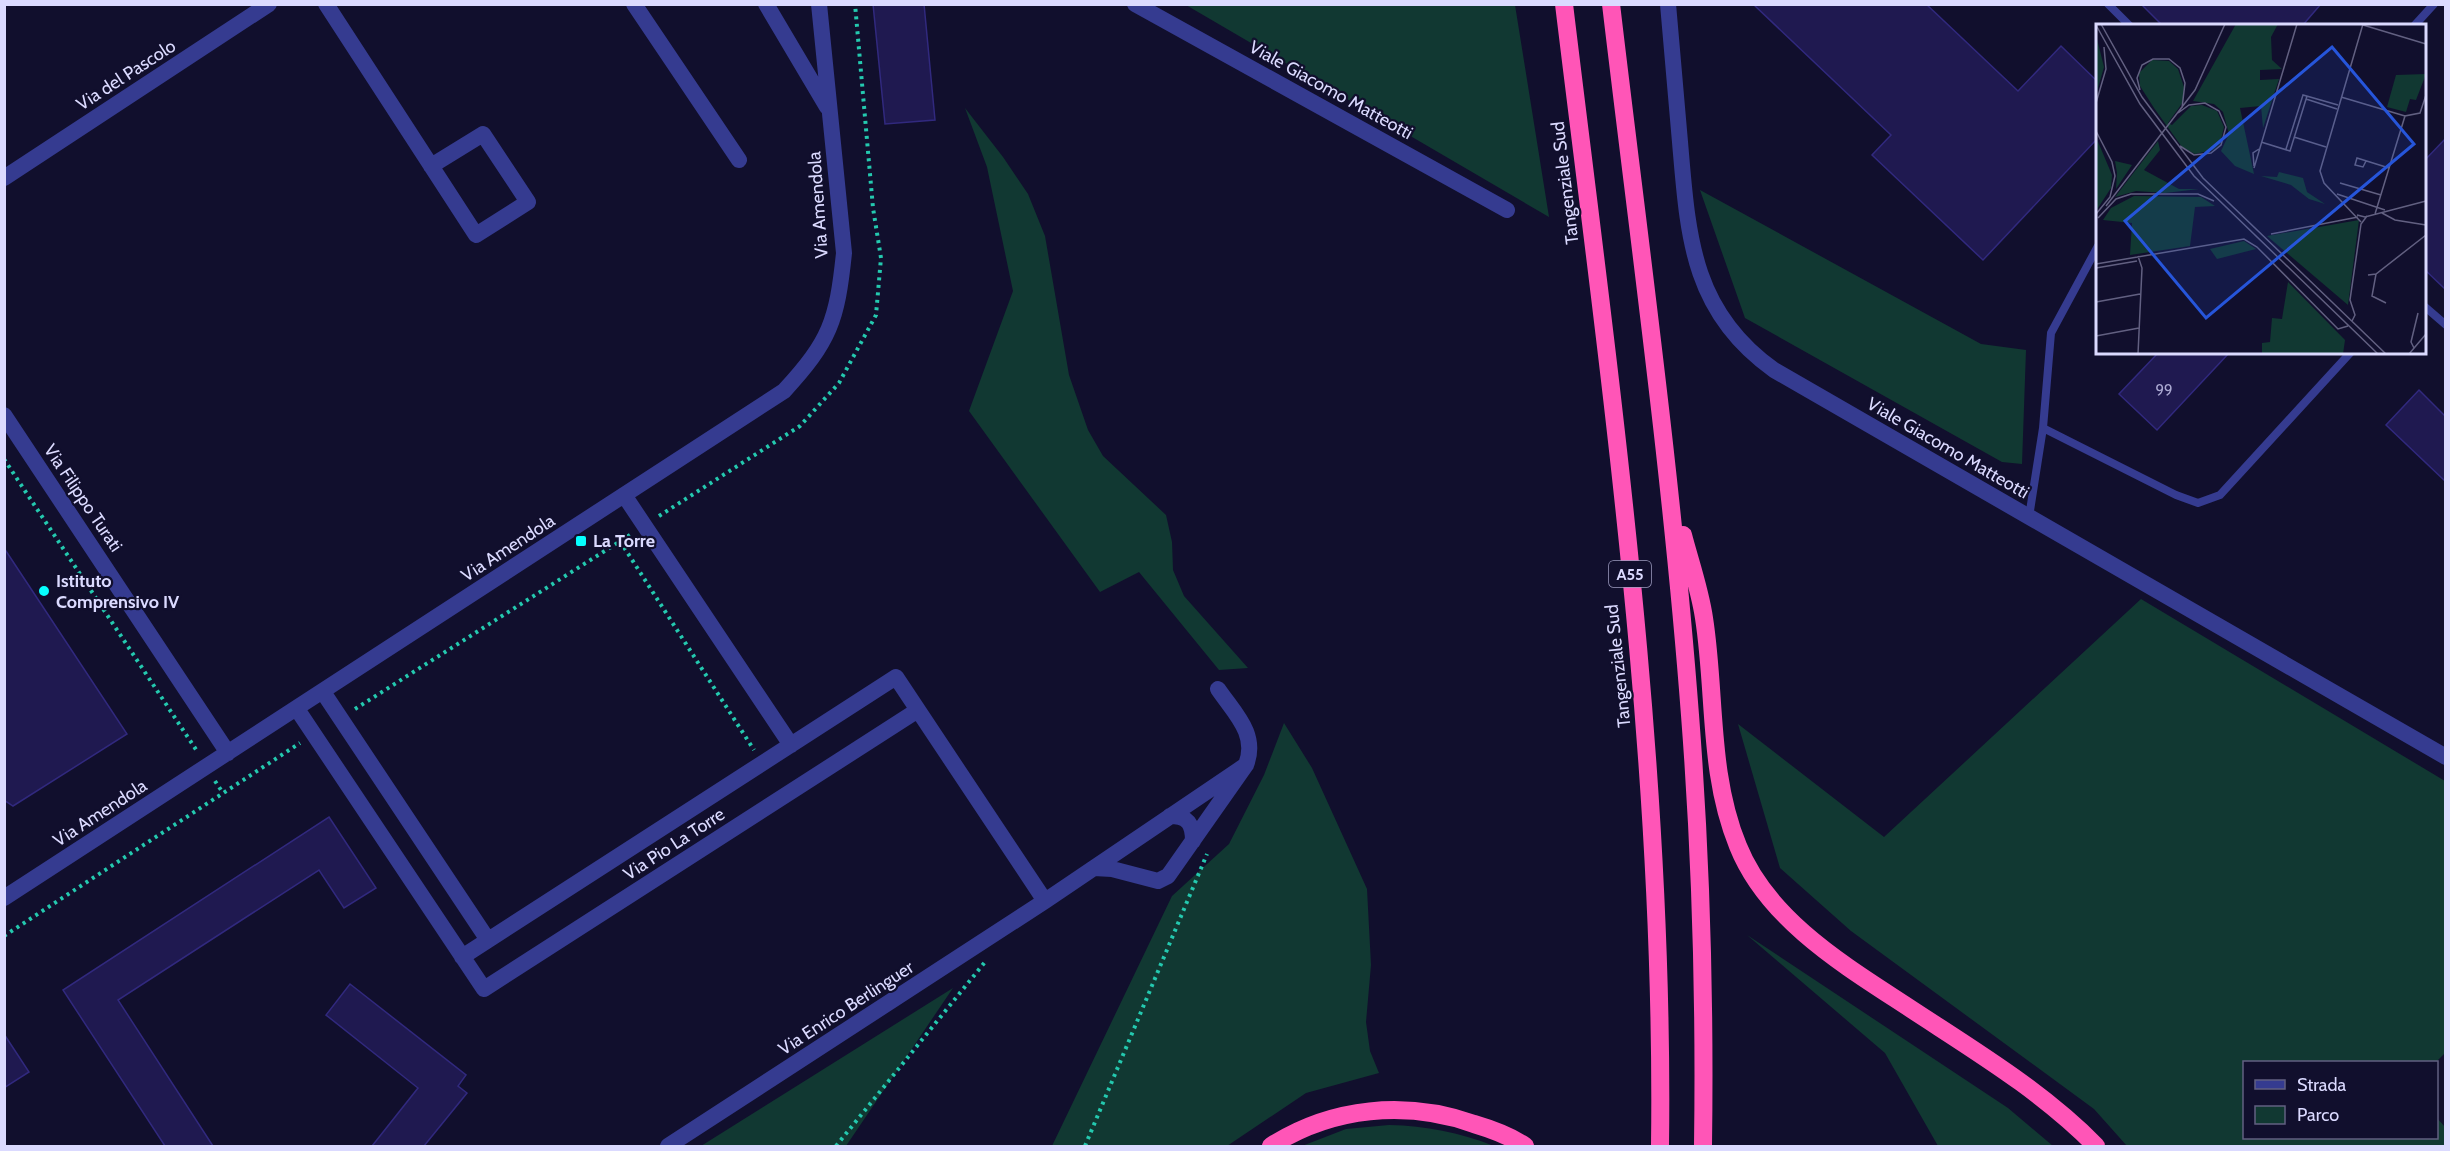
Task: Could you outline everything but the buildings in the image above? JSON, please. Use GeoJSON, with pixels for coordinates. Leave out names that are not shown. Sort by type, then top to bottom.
{"type":"FeatureCollection","features":[{"type":"Feature","properties":{"kind":"highway","name":"Tangenziale Sud"},"geometry":{"type":"LineString","coordinates":[[1564,4],[1642,683],[1652,803],[1659,994],[1660,1146]]}},
{"type":"Feature","properties":{"kind":"highway","name":"A55"},"geometry":{"type":"LineString","coordinates":[[1611,4],[1667,473],[1688,693],[1698,832],[1705,1056],[1703,1146]]}},
{"type":"Feature","properties":{"kind":"highway"},"geometry":{"type":"LineString","coordinates":[[1667,473],[1704,617],[1718,778],[1739,848],[1757,880],[1789,917],[1845,966],[2010,1074],[2053,1105],[2096,1146]]}},
{"type":"Feature","properties":{"kind":"highway"},"geometry":{"type":"LineString","coordinates":[[1271,1146],[1305,1128],[1335,1117],[1363,1111],[1398,1110],[1459,1118],[1490,1129],[1525,1146]]}},
{"type":"Feature","properties":{"kind":"street","name":"Via del Pascolo"},"geometry":{"type":"LineString","coordinates":[[4,178],[268,4]]}},
{"type":"Feature","properties":{"kind":"street"},"geometry":{"type":"LineString","coordinates":[[326,4],[431,166],[476,235],[528,202],[483,134],[431,166]]}},
{"type":"Feature","properties":{"kind":"street"},"geometry":{"type":"LineString","coordinates":[[634,4],[739,160]]}},
{"type":"Feature","properties":{"kind":"street","name":"Via Amendola"},"geometry":{"type":"LineString","coordinates":[[766,4],[831,113]]}},
{"type":"Feature","properties":{"kind":"street","name":"Via Amendola"},"geometry":{"type":"LineString","coordinates":[[4,898],[784,391],[808,364],[829,332],[840,294],[844,253],[819,4]]}},
{"type":"Feature","properties":{"kind":"street","name":"Viale Giacomo Matteotti"},"geometry":{"type":"LineString","coordinates":[[1135,4],[1507,210]]}},
{"type":"Feature","properties":{"kind":"street","name":"Viale Giacomo Matteotti"},"geometry":{"type":"LineString","coordinates":[[1668,4],[1685,204],[1691,245],[1700,277],[1730,333],[1750,353],[1774,370],[2445,757]]}},
{"type":"Feature","properties":{"kind":"street","name":"Via Filippo Turati"},"geometry":{"type":"LineString","coordinates":[[4,415],[228,753]]}},
{"type":"Feature","properties":{"kind":"street"},"geometry":{"type":"LineString","coordinates":[[624,495],[791,745]]}},
{"type":"Feature","properties":{"kind":"street","name":"Via Pio La Torre"},"geometry":{"type":"LineString","coordinates":[[297,709],[462,957],[484,989],[918,710],[896,677],[462,957]]}},
{"type":"Feature","properties":{"kind":"street"},"geometry":{"type":"LineString","coordinates":[[1094,868],[1112,869],[1158,881],[1168,876],[1245,765],[1251,751],[1250,737],[1218,689]]}},
{"type":"Feature","properties":{"kind":"street"},"geometry":{"type":"LineString","coordinates":[[323,692],[488,940]]}},
{"type":"Feature","properties":{"kind":"street"},"geometry":{"type":"LineString","coordinates":[[918,710],[1045,901]]}},
{"type":"Feature","properties":{"kind":"street","name":"Via Enrico Berlinguer"},"geometry":{"type":"LineString","coordinates":[[668,1146],[983,942],[1245,765]]}},
{"type":"Feature","properties":{"kind":"street"},"geometry":{"type":"LineString","coordinates":[[1170,816],[1179,816],[1188,820],[1193,827],[1192,841]]}},
{"type":"Feature","properties":{"kind":"lane"},"geometry":{"type":"LineString","coordinates":[[2108,4],[2128,24]]}},
{"type":"Feature","properties":{"kind":"lane"},"geometry":{"type":"LineString","coordinates":[[2416,24],[2434,4]]}},
{"type":"Feature","properties":{"kind":"lane"},"geometry":{"type":"LineString","coordinates":[[2029,517],[2043,428],[2050,333],[2096,248]]}},
{"type":"Feature","properties":{"kind":"lane"},"geometry":{"type":"LineString","coordinates":[[2426,308],[2445,325]]}},
{"type":"Feature","properties":{"kind":"lane"},"geometry":{"type":"LineString","coordinates":[[2043,428],[2176,495],[2198,503],[2220,495],[2349,354]]}},
{"type":"Feature","properties":{"kind":"path"},"geometry":{"type":"LineString","coordinates":[[4,459],[184,730]]}},
{"type":"Feature","properties":{"kind":"path"},"geometry":{"type":"LineString","coordinates":[[620,541],[762,763]]}},
{"type":"Feature","properties":{"kind":"path"},"geometry":{"type":"LineString","coordinates":[[1085,1146],[1209,848]]}},
{"type":"Feature","properties":{"kind":"path"},"geometry":{"type":"LineString","coordinates":[[836,1146],[988,959],[983,942]]}},
{"type":"Feature","properties":{"kind":"green space"},"geometry":{"type":"Polygon","coordinates":[[[1186,5],[1515,5],[1549,217],[1186,5]]]}},
{"type":"Feature","properties":{"kind":"green space"},"geometry":{"type":"Polygon","coordinates":[[[965,108],[1028,194],[1045,236],[1069,375],[1088,430],[1103,456],[1166,515],[1172,542],[1173,570],[1184,596],[1248,668],[1219,670],[1139,572],[1100,592],[969,411],[1013,291],[987,167],[965,108]]]}},
{"type":"Feature","properties":{"kind":"green space"},"geometry":{"type":"Polygon","coordinates":[[[1700,190],[1981,344],[2026,350],[2022,464],[2002,462],[1745,318],[1700,190]]]}},
{"type":"Feature","properties":{"kind":"green space"},"geometry":{"type":"Polygon","coordinates":[[[2141,599],[2445,781],[2445,1053],[2437,1061],[2243,1061],[2243,1139],[2438,1139],[2438,1119],[2445,1127],[2445,1146],[2127,1146],[2094,1109],[1851,931],[1780,868],[1738,724],[1884,837],[2141,599]]]}},
{"type":"Feature","properties":{"kind":"green space"},"geometry":{"type":"Polygon","coordinates":[[[1284,723],[1312,768],[1367,889],[1371,965],[1366,1022],[1370,1051],[1379,1073],[1306,1093],[1227,1146],[1052,1146],[1172,896],[1229,844],[1264,775],[1284,723]]]}},
{"type":"Feature","properties":{"kind":"green space"},"geometry":{"type":"Polygon","coordinates":[[[1747,935],[2008,1108],[2053,1146],[1938,1146],[1885,1053],[1747,935]]]}},
{"type":"Feature","properties":{"kind":"green space"},"geometry":{"type":"Polygon","coordinates":[[[953,988],[846,1146],[701,1146],[953,988]]]}},
{"type":"Feature","properties":{"kind":"green space"},"geometry":{"type":"Polygon","coordinates":[[[1389,1125],[1442,1131],[1494,1146],[1302,1146],[1346,1129],[1389,1125]]]}},
{"type":"Feature","properties":{"kind":"place","name":"La Torre"},"geometry":{"type":"Point","coordinates":[581,541]}},
{"type":"Feature","properties":{"kind":"place","name":"Istituto Comprensivo IV"},"geometry":{"type":"Point","coordinates":[44,591]}}]}
